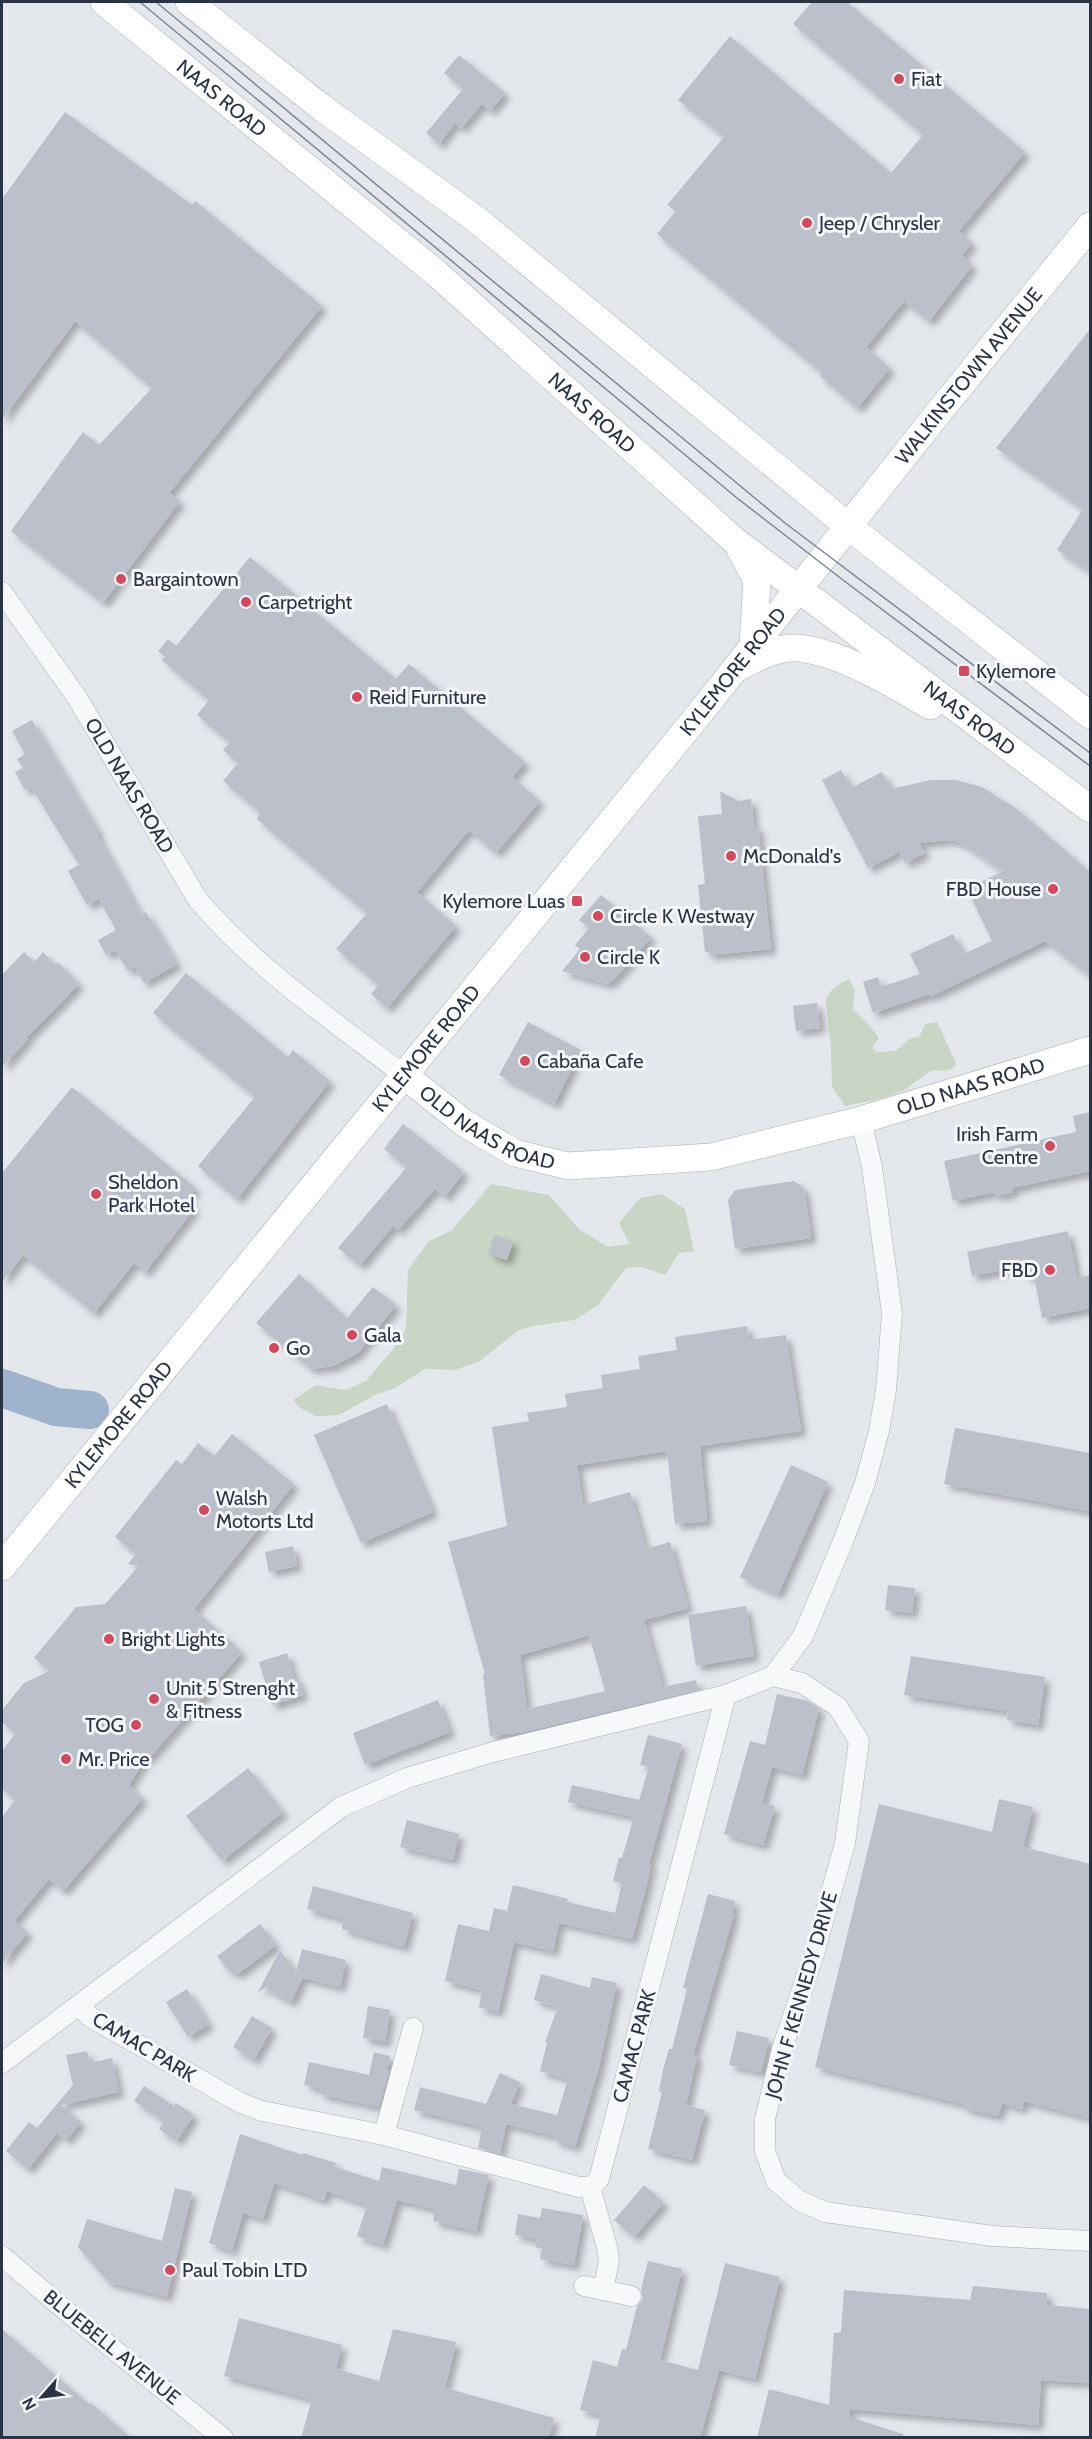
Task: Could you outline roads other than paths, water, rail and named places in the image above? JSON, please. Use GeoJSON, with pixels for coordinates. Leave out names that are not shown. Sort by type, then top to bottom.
{"type":"FeatureCollection","features":[{"type":"Feature","properties":{"kind":"main road","name":"NAAS ROAD"},"geometry":{"type":"LineString","coordinates":[[104,2],[436,273],[735,541],[1090,809]]}},
{"type":"Feature","properties":{"kind":"main road"},"geometry":{"type":"LineString","coordinates":[[189,2],[321,107],[477,220],[849,526],[1090,716]]}},
{"type":"Feature","properties":{"kind":"main road","name":"WALKINSTOWN AVENUE"},"geometry":{"type":"LineString","coordinates":[[849,526],[1090,226]]}},
{"type":"Feature","properties":{"kind":"main road","name":"KYLEMORE ROAD"},"geometry":{"type":"LineString","coordinates":[[2,1567],[849,526]]}},
{"type":"Feature","properties":{"kind":"main road"},"geometry":{"type":"LineString","coordinates":[[735,541],[757,581],[753,645]]}},
{"type":"Feature","properties":{"kind":"main road"},"geometry":{"type":"LineString","coordinates":[[733,670],[760,656],[794,648],[823,654],[885,678],[952,720],[1000,754],[1049,777]]}},
{"type":"Feature","properties":{"kind":"main road","name":"OLD NAAS ROAD"},"geometry":{"type":"LineString","coordinates":[[404,1075],[464,1123],[515,1153],[568,1166],[711,1157],[861,1120],[1090,1050]]}},
{"type":"Feature","properties":{"kind":"street","name":"OLD NAAS ROAD"},"geometry":{"type":"LineString","coordinates":[[2,592],[76,696],[198,900],[223,929],[280,981],[404,1075]]}},
{"type":"Feature","properties":{"kind":"street"},"geometry":{"type":"LineString","coordinates":[[2,2063],[341,1807],[408,1778],[493,1752],[726,1695],[773,1676],[803,1636],[842,1544],[865,1484],[883,1410],[892,1313],[872,1167],[861,1120]]}},
{"type":"Feature","properties":{"kind":"street","name":"JOHN F KENNEDY DRIVE"},"geometry":{"type":"LineString","coordinates":[[773,1676],[802,1683],[838,1707],[859,1741],[845,1843],[814,1954],[782,2049],[765,2119],[765,2151],[776,2181],[800,2201],[825,2212],[992,2236],[1090,2241]]}},
{"type":"Feature","properties":{"kind":"street","name":"CAMAC PARK"},"geometry":{"type":"LineString","coordinates":[[79,2005],[90,2017],[241,2103],[262,2110],[384,2135],[579,2187],[590,2187],[599,2179],[726,1695]]}},
{"type":"Feature","properties":{"kind":"street"},"geometry":{"type":"LineString","coordinates":[[384,2135],[413,2028]]}},
{"type":"Feature","properties":{"kind":"street"},"geometry":{"type":"LineString","coordinates":[[590,2187],[609,2261],[603,2290]]}},
{"type":"Feature","properties":{"kind":"street","name":"BLUEBELL AVENUE"},"geometry":{"type":"LineString","coordinates":[[2,2256],[223,2438]]}},
{"type":"Feature","properties":{"kind":"street"},"geometry":{"type":"LineString","coordinates":[[584,2286],[631,2296]]}},
{"type":"Feature","properties":{"kind":"waterway"},"geometry":{"type":"LineString","coordinates":[[2,1388],[56,1407],[90,1410]]}},
{"type":"Feature","properties":{"kind":"tram line"},"geometry":{"type":"LineString","coordinates":[[140,2],[737,498],[1090,766]]}},
{"type":"Feature","properties":{"kind":"tram line"},"geometry":{"type":"LineString","coordinates":[[156,2],[785,523],[1090,753]]}},
{"type":"Feature","properties":{"kind":"place","name":"Fiat"},"geometry":{"type":"Point","coordinates":[899,79]}},
{"type":"Feature","properties":{"kind":"place","name":"Jeep / Chrysler"},"geometry":{"type":"Point","coordinates":[807,223]}},
{"type":"Feature","properties":{"kind":"place","name":"Bargaintown"},"geometry":{"type":"Point","coordinates":[121,579]}},
{"type":"Feature","properties":{"kind":"place","name":"Carpetright"},"geometry":{"type":"Point","coordinates":[246,602]}},
{"type":"Feature","properties":{"kind":"place","name":"Kylemore"},"geometry":{"type":"Point","coordinates":[964,671]}},
{"type":"Feature","properties":{"kind":"place","name":"Reid Furniture"},"geometry":{"type":"Point","coordinates":[357,697]}},
{"type":"Feature","properties":{"kind":"place","name":"McDonald's"},"geometry":{"type":"Point","coordinates":[731,856]}},
{"type":"Feature","properties":{"kind":"place","name":"FBD House"},"geometry":{"type":"Point","coordinates":[1053,889]}},
{"type":"Feature","properties":{"kind":"place","name":"Kylemore Luas"},"geometry":{"type":"Point","coordinates":[577,901]}},
{"type":"Feature","properties":{"kind":"place","name":"Circle K Westway"},"geometry":{"type":"Point","coordinates":[598,916]}},
{"type":"Feature","properties":{"kind":"place","name":"Circle K"},"geometry":{"type":"Point","coordinates":[585,957]}},
{"type":"Feature","properties":{"kind":"place","name":"Cabaña Cafe"},"geometry":{"type":"Point","coordinates":[525,1061]}},
{"type":"Feature","properties":{"kind":"place","name":"Irish Farm Centre"},"geometry":{"type":"Point","coordinates":[1050,1146]}},
{"type":"Feature","properties":{"kind":"place","name":"Sheldon Park Hotel"},"geometry":{"type":"Point","coordinates":[96,1194]}},
{"type":"Feature","properties":{"kind":"place","name":"FBD"},"geometry":{"type":"Point","coordinates":[1050,1270]}},
{"type":"Feature","properties":{"kind":"place","name":"Gala"},"geometry":{"type":"Point","coordinates":[352,1335]}},
{"type":"Feature","properties":{"kind":"place","name":"Go"},"geometry":{"type":"Point","coordinates":[274,1348]}},
{"type":"Feature","properties":{"kind":"place","name":"Walsh Motorts Ltd"},"geometry":{"type":"Point","coordinates":[204,1510]}},
{"type":"Feature","properties":{"kind":"place","name":"Bright Lights"},"geometry":{"type":"Point","coordinates":[109,1639]}},
{"type":"Feature","properties":{"kind":"place","name":"Unit 5 Strenght & Fitness"},"geometry":{"type":"Point","coordinates":[154,1699]}},
{"type":"Feature","properties":{"kind":"place","name":"TOG"},"geometry":{"type":"Point","coordinates":[136,1725]}},
{"type":"Feature","properties":{"kind":"place","name":"Mr. Price"},"geometry":{"type":"Point","coordinates":[66,1759]}},
{"type":"Feature","properties":{"kind":"place","name":"Paul Tobin LTD"},"geometry":{"type":"Point","coordinates":[170,2270]}}]}
